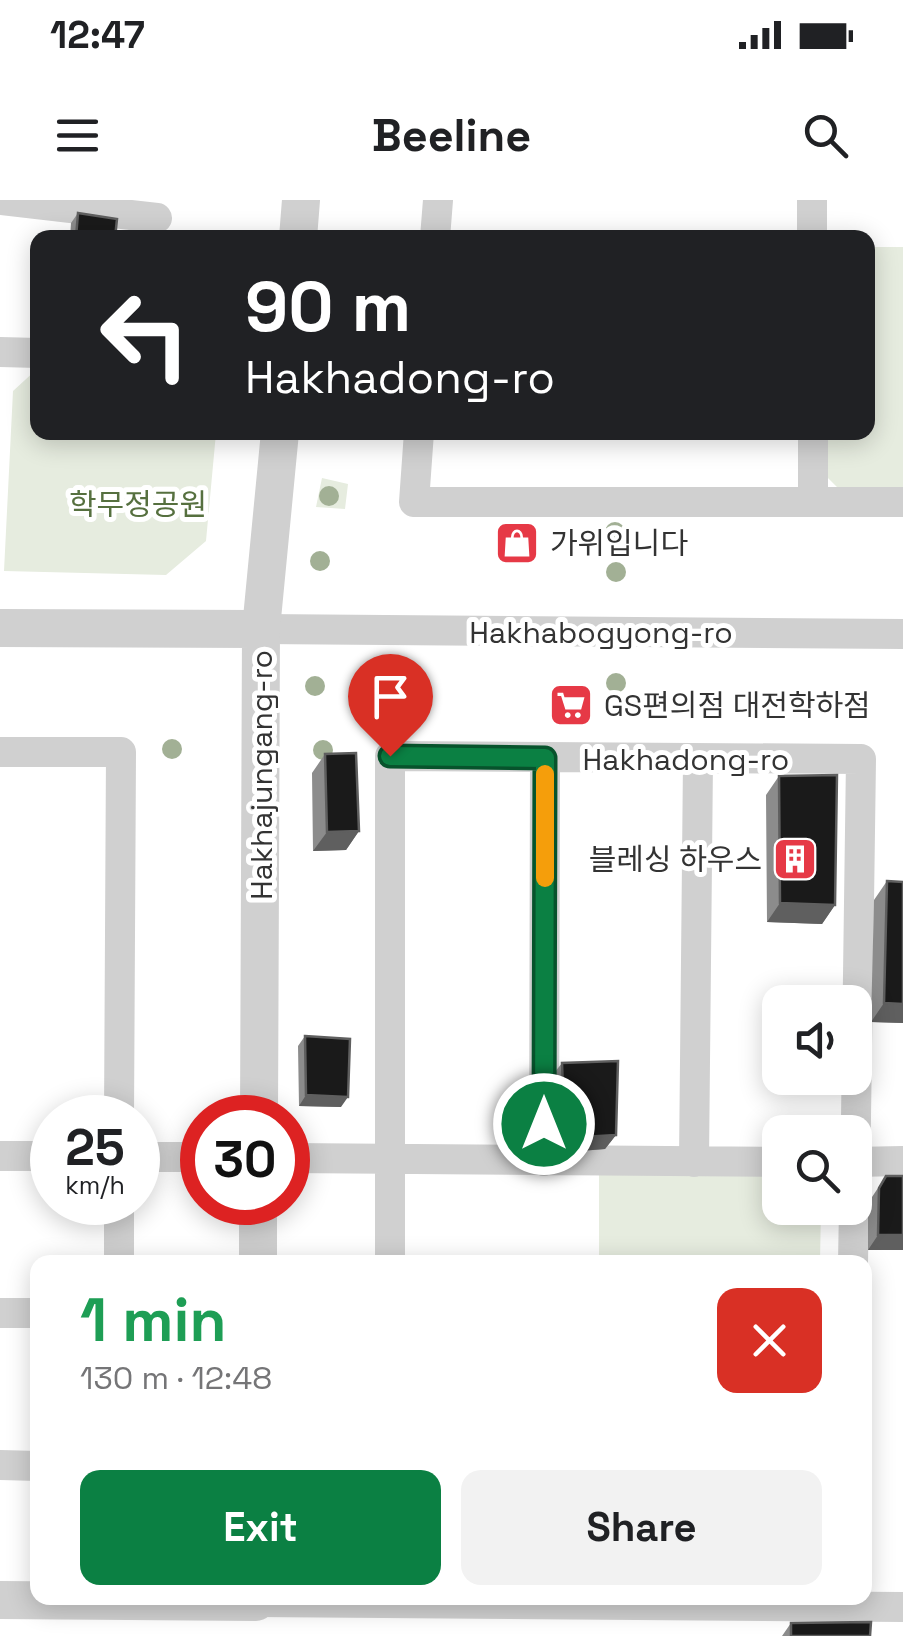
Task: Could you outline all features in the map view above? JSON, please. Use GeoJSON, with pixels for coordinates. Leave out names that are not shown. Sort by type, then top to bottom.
{"type":"FeatureCollection","features":[{"type":"Feature","properties":{"kind":"street"},"geometry":{"type":"LineString","coordinates":[[2,200],[157,219]]}},
{"type":"Feature","properties":{"kind":"street"},"geometry":{"type":"LineString","coordinates":[[299,230],[301,200]]}},
{"type":"Feature","properties":{"kind":"street"},"geometry":{"type":"LineString","coordinates":[[436,230],[438,200]]}},
{"type":"Feature","properties":{"kind":"street"},"geometry":{"type":"LineString","coordinates":[[812,200],[812,230]]}},
{"type":"Feature","properties":{"kind":"street"},"geometry":{"type":"LineString","coordinates":[[0,352],[30,352]]}},
{"type":"Feature","properties":{"kind":"street","name":"Hakhajungang-ro"},"geometry":{"type":"LineString","coordinates":[[259,1095],[262,629],[279,440]]}},
{"type":"Feature","properties":{"kind":"street"},"geometry":{"type":"LineString","coordinates":[[418,440],[414,502],[903,502]]}},
{"type":"Feature","properties":{"kind":"street"},"geometry":{"type":"LineString","coordinates":[[813,440],[814,502]]}},
{"type":"Feature","properties":{"kind":"street","name":"Hakhabogyong-ro"},"geometry":{"type":"LineString","coordinates":[[0,628],[903,634]]}},
{"type":"Feature","properties":{"kind":"street"},"geometry":{"type":"LineString","coordinates":[[0,752],[121,752],[120,1095]]}},
{"type":"Feature","properties":{"kind":"street","name":"Hakhadong-ro"},"geometry":{"type":"LineString","coordinates":[[390,1159],[390,756],[861,759],[856,1115]]}},
{"type":"Feature","properties":{"kind":"street"},"geometry":{"type":"LineString","coordinates":[[544,1161],[545,758]]}},
{"type":"Feature","properties":{"kind":"street"},"geometry":{"type":"LineString","coordinates":[[694,1162],[698,760]]}},
{"type":"Feature","properties":{"kind":"street"},"geometry":{"type":"LineString","coordinates":[[0,1156],[30,1156]]}},
{"type":"Feature","properties":{"kind":"street"},"geometry":{"type":"LineString","coordinates":[[310,1158],[762,1162]]}},
{"type":"Feature","properties":{"kind":"street"},"geometry":{"type":"LineString","coordinates":[[390,1159],[390,1255]]}},
{"type":"Feature","properties":{"kind":"street"},"geometry":{"type":"LineString","coordinates":[[872,1162],[903,1162]]}},
{"type":"Feature","properties":{"kind":"street"},"geometry":{"type":"LineString","coordinates":[[118,1255],[119,1225]]}},
{"type":"Feature","properties":{"kind":"street"},"geometry":{"type":"LineString","coordinates":[[258,1225],[258,1255]]}},
{"type":"Feature","properties":{"kind":"street"},"geometry":{"type":"LineString","coordinates":[[853,1255],[854,1225]]}},
{"type":"Feature","properties":{"kind":"street"},"geometry":{"type":"LineString","coordinates":[[0,1312],[30,1313]]}},
{"type":"Feature","properties":{"kind":"street"},"geometry":{"type":"LineString","coordinates":[[0,1466],[30,1466]]}},
{"type":"Feature","properties":{"kind":"street"},"geometry":{"type":"LineString","coordinates":[[0,1600],[30,1601]]}},
{"type":"Feature","properties":{"kind":"street"},"geometry":{"type":"LineString","coordinates":[[107,1605],[256,1612],[903,1608]]}},
{"type":"Feature","properties":{"kind":"green space"},"geometry":{"type":"Polygon","coordinates":[[[875,247],[903,247],[903,487],[837,487],[826,476],[826,440],[875,440],[875,247]]]}},
{"type":"Feature","properties":{"kind":"green space","name":"학무정공원"},"geometry":{"type":"Polygon","coordinates":[[[30,375],[30,440],[215,440],[206,541],[166,575],[4,571],[13,391],[30,375]]]}},
{"type":"Feature","properties":{"kind":"green space"},"geometry":{"type":"Polygon","coordinates":[[[322,478],[348,484],[345,509],[316,507],[322,478]]]}},
{"type":"Feature","properties":{"kind":"green space"},"geometry":{"type":"Polygon","coordinates":[[[599,1171],[762,1172],[762,1225],[821,1225],[820,1255],[599,1255],[599,1171]]]}},
{"type":"Feature","properties":{"kind":"building"},"geometry":{"type":"Polygon","coordinates":[[[78,213],[117,219],[116,230],[77,230],[78,213]]]}},
{"type":"Feature","properties":{"kind":"building"},"geometry":{"type":"Polygon","coordinates":[[[356,753],[359,831],[327,832],[325,754],[356,753]]]}},
{"type":"Feature","properties":{"kind":"building","name":"블레싱 하우스"},"geometry":{"type":"Polygon","coordinates":[[[837,775],[835,905],[780,903],[779,776],[837,775]]]}},
{"type":"Feature","properties":{"kind":"building"},"geometry":{"type":"Polygon","coordinates":[[[887,881],[903,882],[903,1004],[884,1003],[887,881]]]}},
{"type":"Feature","properties":{"kind":"building"},"geometry":{"type":"Polygon","coordinates":[[[305,1036],[350,1039],[348,1097],[306,1095],[305,1036]]]}},
{"type":"Feature","properties":{"kind":"building"},"geometry":{"type":"Polygon","coordinates":[[[618,1061],[616,1135],[565,1138],[562,1063],[618,1061]]]}},
{"type":"Feature","properties":{"kind":"building"},"geometry":{"type":"Polygon","coordinates":[[[886,1176],[903,1176],[903,1235],[878,1235],[879,1188],[886,1176]]]}},
{"type":"Feature","properties":{"kind":"building"},"geometry":{"type":"Polygon","coordinates":[[[871,1622],[870,1636],[791,1636],[791,1623],[871,1622]]]}},
{"type":"Feature","properties":{"kind":"slow traffic"},"geometry":{"type":"LineString","coordinates":[[545,774],[545,878]]}},
{"type":"Feature","properties":{"kind":"place","name":"가위입니다"},"geometry":{"type":"Point","coordinates":[517,543]}},
{"type":"Feature","properties":{"kind":"place","name":"GS편의점 대전학하점"},"geometry":{"type":"Point","coordinates":[571,705]}},
{"type":"Feature","properties":{"kind":"place","name":"블레싱 하우스"},"geometry":{"type":"Point","coordinates":[795,859]}},
{"type":"Feature","properties":{"kind":"route"},"geometry":{"type":"LineString","coordinates":[[390,756],[545,758],[544,1124]]}}]}
